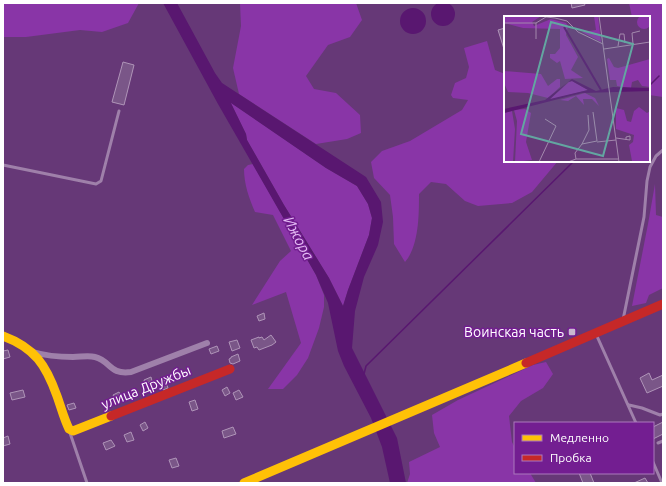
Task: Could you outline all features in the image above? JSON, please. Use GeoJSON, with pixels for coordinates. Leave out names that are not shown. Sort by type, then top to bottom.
{"type":"FeatureCollection","features":[{"type":"Feature","properties":{"kind":"main road"},"geometry":{"type":"LineString","coordinates":[[244,483],[596,334],[663,304]]}},
{"type":"Feature","properties":{"kind":"main road"},"geometry":{"type":"LineString","coordinates":[[3,336],[13,339],[32,351],[48,372],[66,424],[71,430]]}},
{"type":"Feature","properties":{"kind":"main road","name":"улица Дружбы"},"geometry":{"type":"LineString","coordinates":[[71,430],[133,408],[230,369]]}},
{"type":"Feature","properties":{"kind":"street"},"geometry":{"type":"LineString","coordinates":[[32,351],[43,355],[97,357],[114,370],[123,373],[131,372],[207,343]]}},
{"type":"Feature","properties":{"kind":"lane"},"geometry":{"type":"LineString","coordinates":[[3,165],[96,184],[101,181],[119,111]]}},
{"type":"Feature","properties":{"kind":"lane"},"geometry":{"type":"LineString","coordinates":[[623,322],[644,217],[647,181],[650,166],[656,156],[663,150]]}},
{"type":"Feature","properties":{"kind":"lane"},"geometry":{"type":"LineString","coordinates":[[596,334],[636,422]]}},
{"type":"Feature","properties":{"kind":"lane"},"geometry":{"type":"LineString","coordinates":[[629,405],[660,415],[663,414]]}},
{"type":"Feature","properties":{"kind":"lane"},"geometry":{"type":"LineString","coordinates":[[71,430],[88,483]]}},
{"type":"Feature","properties":{"kind":"lane"},"geometry":{"type":"LineString","coordinates":[[658,443],[663,441]]}},
{"type":"Feature","properties":{"kind":"lane"},"geometry":{"type":"LineString","coordinates":[[654,464],[662,483]]}},
{"type":"Feature","properties":{"kind":"shaded area"},"geometry":{"type":"Polygon","coordinates":[[[3,3],[139,3],[128,23],[102,32],[80,30],[26,37],[3,37],[3,3]]]}},
{"type":"Feature","properties":{"kind":"shaded area"},"geometry":{"type":"Polygon","coordinates":[[[240,3],[356,3],[362,20],[350,37],[328,45],[306,76],[314,89],[336,93],[360,115],[361,133],[347,139],[316,144],[239,94],[233,68],[241,26],[240,3]]]}},
{"type":"Feature","properties":{"kind":"shaded area"},"geometry":{"type":"Polygon","coordinates":[[[629,3],[663,3],[663,97],[650,95],[650,16],[632,16],[629,3]]]}},
{"type":"Feature","properties":{"kind":"shaded area"},"geometry":{"type":"Polygon","coordinates":[[[487,41],[495,70],[504,74],[504,162],[557,162],[532,192],[512,203],[478,206],[465,201],[446,184],[431,182],[419,194],[416,239],[410,255],[405,262],[394,244],[393,217],[390,195],[374,178],[371,162],[382,151],[410,141],[462,110],[468,100],[453,98],[451,95],[455,83],[466,78],[469,67],[464,48],[487,41]]]}},
{"type":"Feature","properties":{"kind":"shaded area"},"geometry":{"type":"Polygon","coordinates":[[[230,102],[326,168],[357,186],[368,204],[372,218],[369,235],[343,306],[329,278],[284,205],[247,140],[246,134],[230,102]]]}},
{"type":"Feature","properties":{"kind":"shaded area"},"geometry":{"type":"Polygon","coordinates":[[[253,164],[316,275],[324,295],[324,307],[319,328],[308,358],[297,375],[283,389],[268,389],[301,343],[286,292],[252,305],[280,261],[291,251],[273,215],[255,212],[247,191],[244,175],[244,169],[248,165],[253,164]]]}},
{"type":"Feature","properties":{"kind":"shaded area"},"geometry":{"type":"Polygon","coordinates":[[[655,184],[656,215],[663,217],[663,288],[649,295],[646,303],[632,306],[648,224],[655,184]]]}},
{"type":"Feature","properties":{"kind":"shaded area"},"geometry":{"type":"Polygon","coordinates":[[[546,362],[553,374],[543,388],[521,401],[509,416],[512,442],[514,446],[514,474],[531,474],[536,483],[407,483],[410,474],[409,462],[440,447],[434,433],[432,415],[458,400],[533,365],[546,362]]]}},
{"type":"Feature","properties":{"kind":"water"},"geometry":{"type":"Polygon","coordinates":[[[443,2],[452,5],[455,14],[452,23],[443,26],[434,23],[431,14],[434,5],[443,2]]]}},
{"type":"Feature","properties":{"kind":"water","name":"Ижора"},"geometry":{"type":"Polygon","coordinates":[[[163,3],[177,3],[222,83],[366,177],[381,202],[383,222],[378,245],[364,277],[355,311],[352,348],[397,438],[406,483],[390,483],[382,447],[371,418],[344,366],[338,351],[328,303],[316,275],[218,104],[163,3]],[[231,103],[246,134],[247,140],[284,205],[329,278],[343,306],[369,235],[372,218],[368,204],[357,186],[326,168],[231,103]]]}},
{"type":"Feature","properties":{"kind":"water"},"geometry":{"type":"Polygon","coordinates":[[[413,8],[422,12],[426,21],[422,30],[413,34],[404,30],[400,21],[404,12],[413,8]]]}},
{"type":"Feature","properties":{"kind":"building"},"geometry":{"type":"Polygon","coordinates":[[[571,3],[584,3],[585,5],[572,8],[571,3]]]}},
{"type":"Feature","properties":{"kind":"building"},"geometry":{"type":"Polygon","coordinates":[[[504,28],[504,49],[498,30],[504,28]]]}},
{"type":"Feature","properties":{"kind":"building"},"geometry":{"type":"Polygon","coordinates":[[[123,62],[134,65],[124,105],[112,102],[123,62]]]}},
{"type":"Feature","properties":{"kind":"building"},"geometry":{"type":"Polygon","coordinates":[[[264,313],[265,319],[259,321],[257,316],[264,313]]]}},
{"type":"Feature","properties":{"kind":"building"},"geometry":{"type":"Polygon","coordinates":[[[271,335],[276,342],[259,350],[257,347],[254,348],[251,340],[262,337],[264,340],[271,335]]]}},
{"type":"Feature","properties":{"kind":"building"},"geometry":{"type":"Polygon","coordinates":[[[237,340],[240,348],[232,351],[229,342],[237,340]]]}},
{"type":"Feature","properties":{"kind":"building"},"geometry":{"type":"Polygon","coordinates":[[[217,346],[219,351],[211,354],[209,349],[217,346]]]}},
{"type":"Feature","properties":{"kind":"building"},"geometry":{"type":"Polygon","coordinates":[[[8,350],[10,357],[3,359],[3,351],[8,350]]]}},
{"type":"Feature","properties":{"kind":"building"},"geometry":{"type":"Polygon","coordinates":[[[238,354],[240,361],[233,364],[230,363],[229,359],[238,354]]]}},
{"type":"Feature","properties":{"kind":"building"},"geometry":{"type":"Polygon","coordinates":[[[649,373],[652,380],[663,375],[663,386],[647,393],[640,378],[649,373]]]}},
{"type":"Feature","properties":{"kind":"building"},"geometry":{"type":"Polygon","coordinates":[[[151,377],[152,381],[145,384],[144,380],[151,377]]]}},
{"type":"Feature","properties":{"kind":"building"},"geometry":{"type":"Polygon","coordinates":[[[165,380],[168,388],[163,390],[160,382],[165,380]]]}},
{"type":"Feature","properties":{"kind":"building"},"geometry":{"type":"Polygon","coordinates":[[[227,387],[230,393],[225,396],[222,390],[227,387]]]}},
{"type":"Feature","properties":{"kind":"building"},"geometry":{"type":"Polygon","coordinates":[[[23,390],[25,397],[12,400],[10,393],[23,390]]]}},
{"type":"Feature","properties":{"kind":"building"},"geometry":{"type":"Polygon","coordinates":[[[239,390],[243,397],[236,400],[233,393],[239,390]]]}},
{"type":"Feature","properties":{"kind":"building"},"geometry":{"type":"Polygon","coordinates":[[[119,392],[122,398],[116,401],[113,395],[119,392]]]}},
{"type":"Feature","properties":{"kind":"building"},"geometry":{"type":"Polygon","coordinates":[[[195,400],[198,409],[192,411],[189,402],[195,400]]]}},
{"type":"Feature","properties":{"kind":"building"},"geometry":{"type":"Polygon","coordinates":[[[74,403],[76,408],[69,410],[67,405],[74,403]]]}},
{"type":"Feature","properties":{"kind":"building"},"geometry":{"type":"Polygon","coordinates":[[[145,422],[148,428],[143,431],[140,425],[145,422]]]}},
{"type":"Feature","properties":{"kind":"building"},"geometry":{"type":"Polygon","coordinates":[[[663,422],[663,434],[654,438],[654,426],[663,422]]]}},
{"type":"Feature","properties":{"kind":"building"},"geometry":{"type":"Polygon","coordinates":[[[233,427],[236,434],[224,438],[222,431],[233,427]]]}},
{"type":"Feature","properties":{"kind":"building"},"geometry":{"type":"Polygon","coordinates":[[[131,432],[134,440],[127,442],[124,435],[131,432]]]}},
{"type":"Feature","properties":{"kind":"building"},"geometry":{"type":"Polygon","coordinates":[[[8,436],[10,444],[3,446],[3,438],[8,436]]]}},
{"type":"Feature","properties":{"kind":"building"},"geometry":{"type":"Polygon","coordinates":[[[111,440],[115,446],[106,450],[103,443],[111,440]]]}},
{"type":"Feature","properties":{"kind":"building"},"geometry":{"type":"Polygon","coordinates":[[[176,458],[179,466],[172,468],[169,460],[176,458]]]}},
{"type":"Feature","properties":{"kind":"building"},"geometry":{"type":"Polygon","coordinates":[[[579,474],[590,474],[594,483],[583,483],[579,474]]]}},
{"type":"Feature","properties":{"kind":"building"},"geometry":{"type":"Polygon","coordinates":[[[645,478],[648,483],[634,483],[645,478]]]}},
{"type":"Feature","properties":{"kind":"waterway"},"geometry":{"type":"LineString","coordinates":[[650,85],[659,76]]}},
{"type":"Feature","properties":{"kind":"waterway"},"geometry":{"type":"LineString","coordinates":[[364,374],[366,366],[573,162]]}},
{"type":"Feature","properties":{"kind":"traffic: slow"},"geometry":{"type":"LineString","coordinates":[[3,336],[23,346],[31,352],[44,367],[53,385],[69,429],[73,431],[111,416]]}},
{"type":"Feature","properties":{"kind":"traffic: slow"},"geometry":{"type":"LineString","coordinates":[[244,483],[526,363]]}},
{"type":"Feature","properties":{"kind":"traffic: jam"},"geometry":{"type":"LineString","coordinates":[[526,363],[663,304]]}},
{"type":"Feature","properties":{"kind":"traffic: jam"},"geometry":{"type":"LineString","coordinates":[[111,416],[230,369]]}},
{"type":"Feature","properties":{"kind":"place","name":"Воинская часть"},"geometry":{"type":"Point","coordinates":[572,332]}}]}
